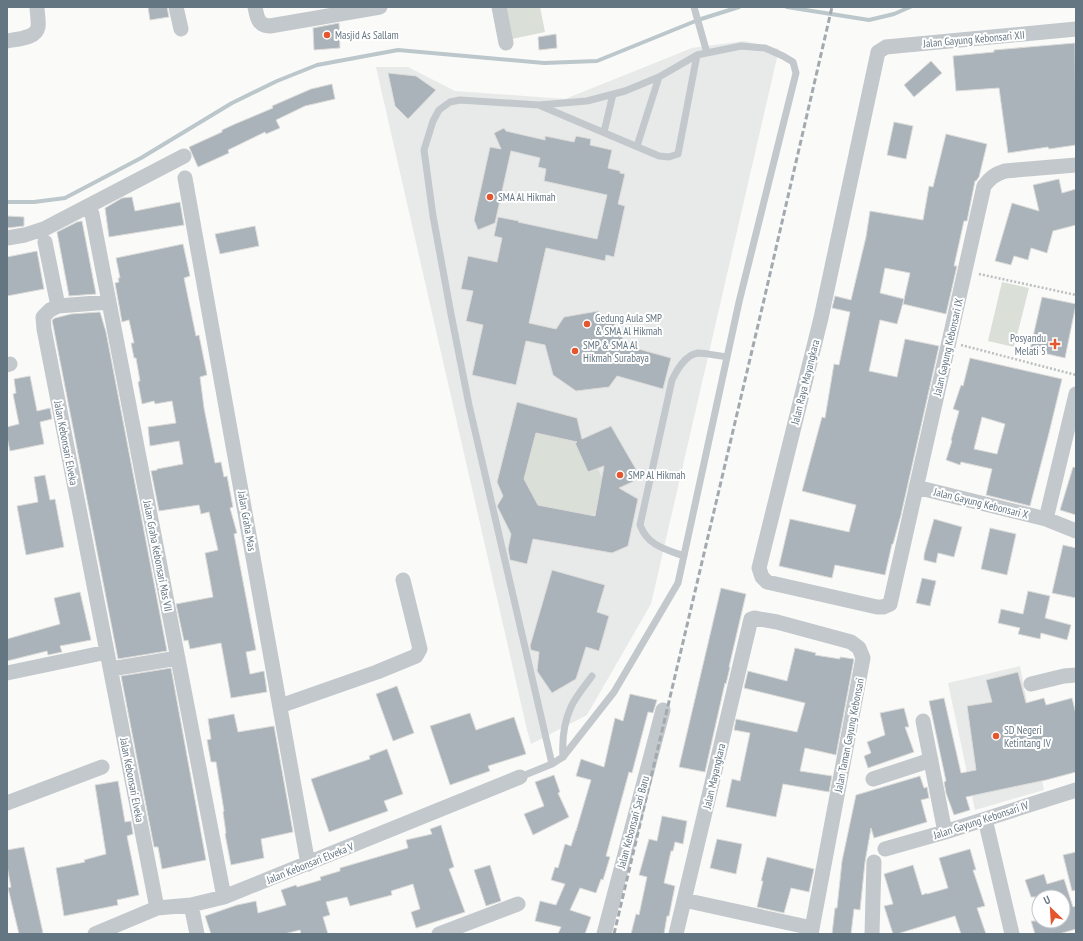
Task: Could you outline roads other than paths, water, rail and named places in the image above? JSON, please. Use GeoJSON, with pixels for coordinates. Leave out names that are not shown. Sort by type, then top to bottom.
{"type":"FeatureCollection","features":[{"type":"Feature","properties":{"kind":"street"},"geometry":{"type":"LineString","coordinates":[[7,41],[28,37],[34,33],[38,27],[36,7]]}},
{"type":"Feature","properties":{"kind":"street"},"geometry":{"type":"LineString","coordinates":[[176,7],[181,29]]}},
{"type":"Feature","properties":{"kind":"street"},"geometry":{"type":"LineString","coordinates":[[255,7],[258,21],[262,25],[270,26],[380,7]]}},
{"type":"Feature","properties":{"kind":"street"},"geometry":{"type":"LineString","coordinates":[[499,7],[506,43]]}},
{"type":"Feature","properties":{"kind":"street","name":"Jalan Gayung Kebonsari XII"},"geometry":{"type":"LineString","coordinates":[[876,56],[880,50],[886,47],[1076,30]]}},
{"type":"Feature","properties":{"kind":"street","name":"Jalan Raya Mayangkara"},"geometry":{"type":"LineString","coordinates":[[876,56],[821,318],[759,568],[762,577],[767,582],[876,607],[883,607],[890,604]]}},
{"type":"Feature","properties":{"kind":"street"},"geometry":{"type":"LineString","coordinates":[[7,238],[25,235],[46,228],[184,156]]}},
{"type":"Feature","properties":{"kind":"street","name":"Jalan Gayung Kebonsari IX"},"geometry":{"type":"LineString","coordinates":[[890,604],[984,186],[990,178],[1005,171],[1076,165]]}},
{"type":"Feature","properties":{"kind":"street","name":"Jalan Graha Mas"},"geometry":{"type":"LineString","coordinates":[[185,178],[308,864]]}},
{"type":"Feature","properties":{"kind":"street","name":"Jalan Graha Kebonsari Mas VII"},"geometry":{"type":"LineString","coordinates":[[92,214],[224,897]]}},
{"type":"Feature","properties":{"kind":"street"},"geometry":{"type":"LineString","coordinates":[[45,242],[58,306],[109,302]]}},
{"type":"Feature","properties":{"kind":"street","name":"Jalan Kebonsari Elveka"},"geometry":{"type":"LineString","coordinates":[[58,306],[43,316],[44,328],[157,908]]}},
{"type":"Feature","properties":{"kind":"street"},"geometry":{"type":"LineString","coordinates":[[1046,519],[1076,394]]}},
{"type":"Feature","properties":{"kind":"street","name":"Jalan Gayung Kebonsari X"},"geometry":{"type":"LineString","coordinates":[[916,487],[1046,519],[1076,531]]}},
{"type":"Feature","properties":{"kind":"street"},"geometry":{"type":"LineString","coordinates":[[280,706],[377,672],[416,656],[420,649],[403,580]]}},
{"type":"Feature","properties":{"kind":"street","name":"Jalan Taman Gayung Kebonsari"},"geometry":{"type":"LineString","coordinates":[[752,619],[757,618],[777,622],[852,642],[859,648],[863,658],[812,931]]}},
{"type":"Feature","properties":{"kind":"street","name":"Jalan Mayangkara"},"geometry":{"type":"LineString","coordinates":[[676,934],[752,619]]}},
{"type":"Feature","properties":{"kind":"street"},"geometry":{"type":"LineString","coordinates":[[7,673],[107,652]]}},
{"type":"Feature","properties":{"kind":"street"},"geometry":{"type":"LineString","coordinates":[[110,669],[178,658]]}},
{"type":"Feature","properties":{"kind":"street"},"geometry":{"type":"LineString","coordinates":[[1031,684],[1064,676],[1076,675]]}},
{"type":"Feature","properties":{"kind":"street","name":"Jalan Kebonsari Sari Baru"},"geometry":{"type":"LineString","coordinates":[[604,934],[663,710]]}},
{"type":"Feature","properties":{"kind":"street"},"geometry":{"type":"LineString","coordinates":[[923,721],[945,832]]}},
{"type":"Feature","properties":{"kind":"street"},"geometry":{"type":"LineString","coordinates":[[873,780],[931,760]]}},
{"type":"Feature","properties":{"kind":"street"},"geometry":{"type":"LineString","coordinates":[[7,803],[102,767]]}},
{"type":"Feature","properties":{"kind":"street","name":"Jalan Kebonsari Elveka V"},"geometry":{"type":"LineString","coordinates":[[95,934],[157,908],[191,905],[224,897],[520,778]]}},
{"type":"Feature","properties":{"kind":"street","name":"Jalan Gayung Kebonsari IV"},"geometry":{"type":"LineString","coordinates":[[885,849],[945,832],[1076,790]]}},
{"type":"Feature","properties":{"kind":"street"},"geometry":{"type":"LineString","coordinates":[[985,819],[1012,934]]}},
{"type":"Feature","properties":{"kind":"street"},"geometry":{"type":"LineString","coordinates":[[872,934],[874,862]]}},
{"type":"Feature","properties":{"kind":"street"},"geometry":{"type":"LineString","coordinates":[[684,900],[812,931]]}},
{"type":"Feature","properties":{"kind":"street"},"geometry":{"type":"LineString","coordinates":[[439,934],[518,904]]}},
{"type":"Feature","properties":{"kind":"street"},"geometry":{"type":"LineString","coordinates":[[191,905],[197,934]]}},
{"type":"Feature","properties":{"kind":"lane"},"geometry":{"type":"LineString","coordinates":[[694,7],[707,53]]}},
{"type":"Feature","properties":{"kind":"lane"},"geometry":{"type":"LineString","coordinates":[[520,778],[552,764],[563,757],[614,692],[678,583],[738,302],[796,73],[793,62],[765,48],[742,46],[697,55],[659,77],[625,91],[587,101],[539,105],[460,100],[450,102],[440,110],[433,120],[424,150],[437,239],[469,405],[552,764]]}},
{"type":"Feature","properties":{"kind":"lane"},"geometry":{"type":"LineString","coordinates":[[539,105],[659,156],[669,157],[678,154],[697,55]]}},
{"type":"Feature","properties":{"kind":"lane"},"geometry":{"type":"LineString","coordinates":[[637,146],[659,77]]}},
{"type":"Feature","properties":{"kind":"lane"},"geometry":{"type":"LineString","coordinates":[[604,132],[613,94]]}},
{"type":"Feature","properties":{"kind":"lane"},"geometry":{"type":"LineString","coordinates":[[684,556],[656,545],[644,534],[640,525],[672,380],[679,367],[687,359],[697,353],[726,357]]}},
{"type":"Feature","properties":{"kind":"lane"},"geometry":{"type":"LineString","coordinates":[[563,757],[563,738],[571,707],[592,676]]}},
{"type":"Feature","properties":{"kind":"waterway"},"geometry":{"type":"LineString","coordinates":[[7,202],[34,202],[65,198],[141,158],[232,103],[277,81],[317,65],[398,50],[544,63],[597,61],[698,20],[739,7]]}},
{"type":"Feature","properties":{"kind":"waterway"},"geometry":{"type":"LineString","coordinates":[[787,7],[869,20],[894,14],[910,7]]}},
{"type":"Feature","properties":{"kind":"railway"},"geometry":{"type":"LineString","coordinates":[[614,934],[832,7]]}},
{"type":"Feature","properties":{"kind":"place","name":"Masjid As Sallam"},"geometry":{"type":"Point","coordinates":[327,35]}},
{"type":"Feature","properties":{"kind":"place","name":"SMA Al Hikmah"},"geometry":{"type":"Point","coordinates":[490,197]}},
{"type":"Feature","properties":{"kind":"place","name":"Gedung Aula SMP & SMA Al Hikmah"},"geometry":{"type":"Point","coordinates":[587,324]}},
{"type":"Feature","properties":{"kind":"place","name":"Posyandu Melati 5"},"geometry":{"type":"Point","coordinates":[1055,344]}},
{"type":"Feature","properties":{"kind":"place","name":"SMP & SMA Al Hikmah Surabaya"},"geometry":{"type":"Point","coordinates":[575,351]}},
{"type":"Feature","properties":{"kind":"place","name":"SMP Al Hikmah"},"geometry":{"type":"Point","coordinates":[620,475]}},
{"type":"Feature","properties":{"kind":"place","name":"SD Negeri Ketintang IV"},"geometry":{"type":"Point","coordinates":[996,736]}}]}
